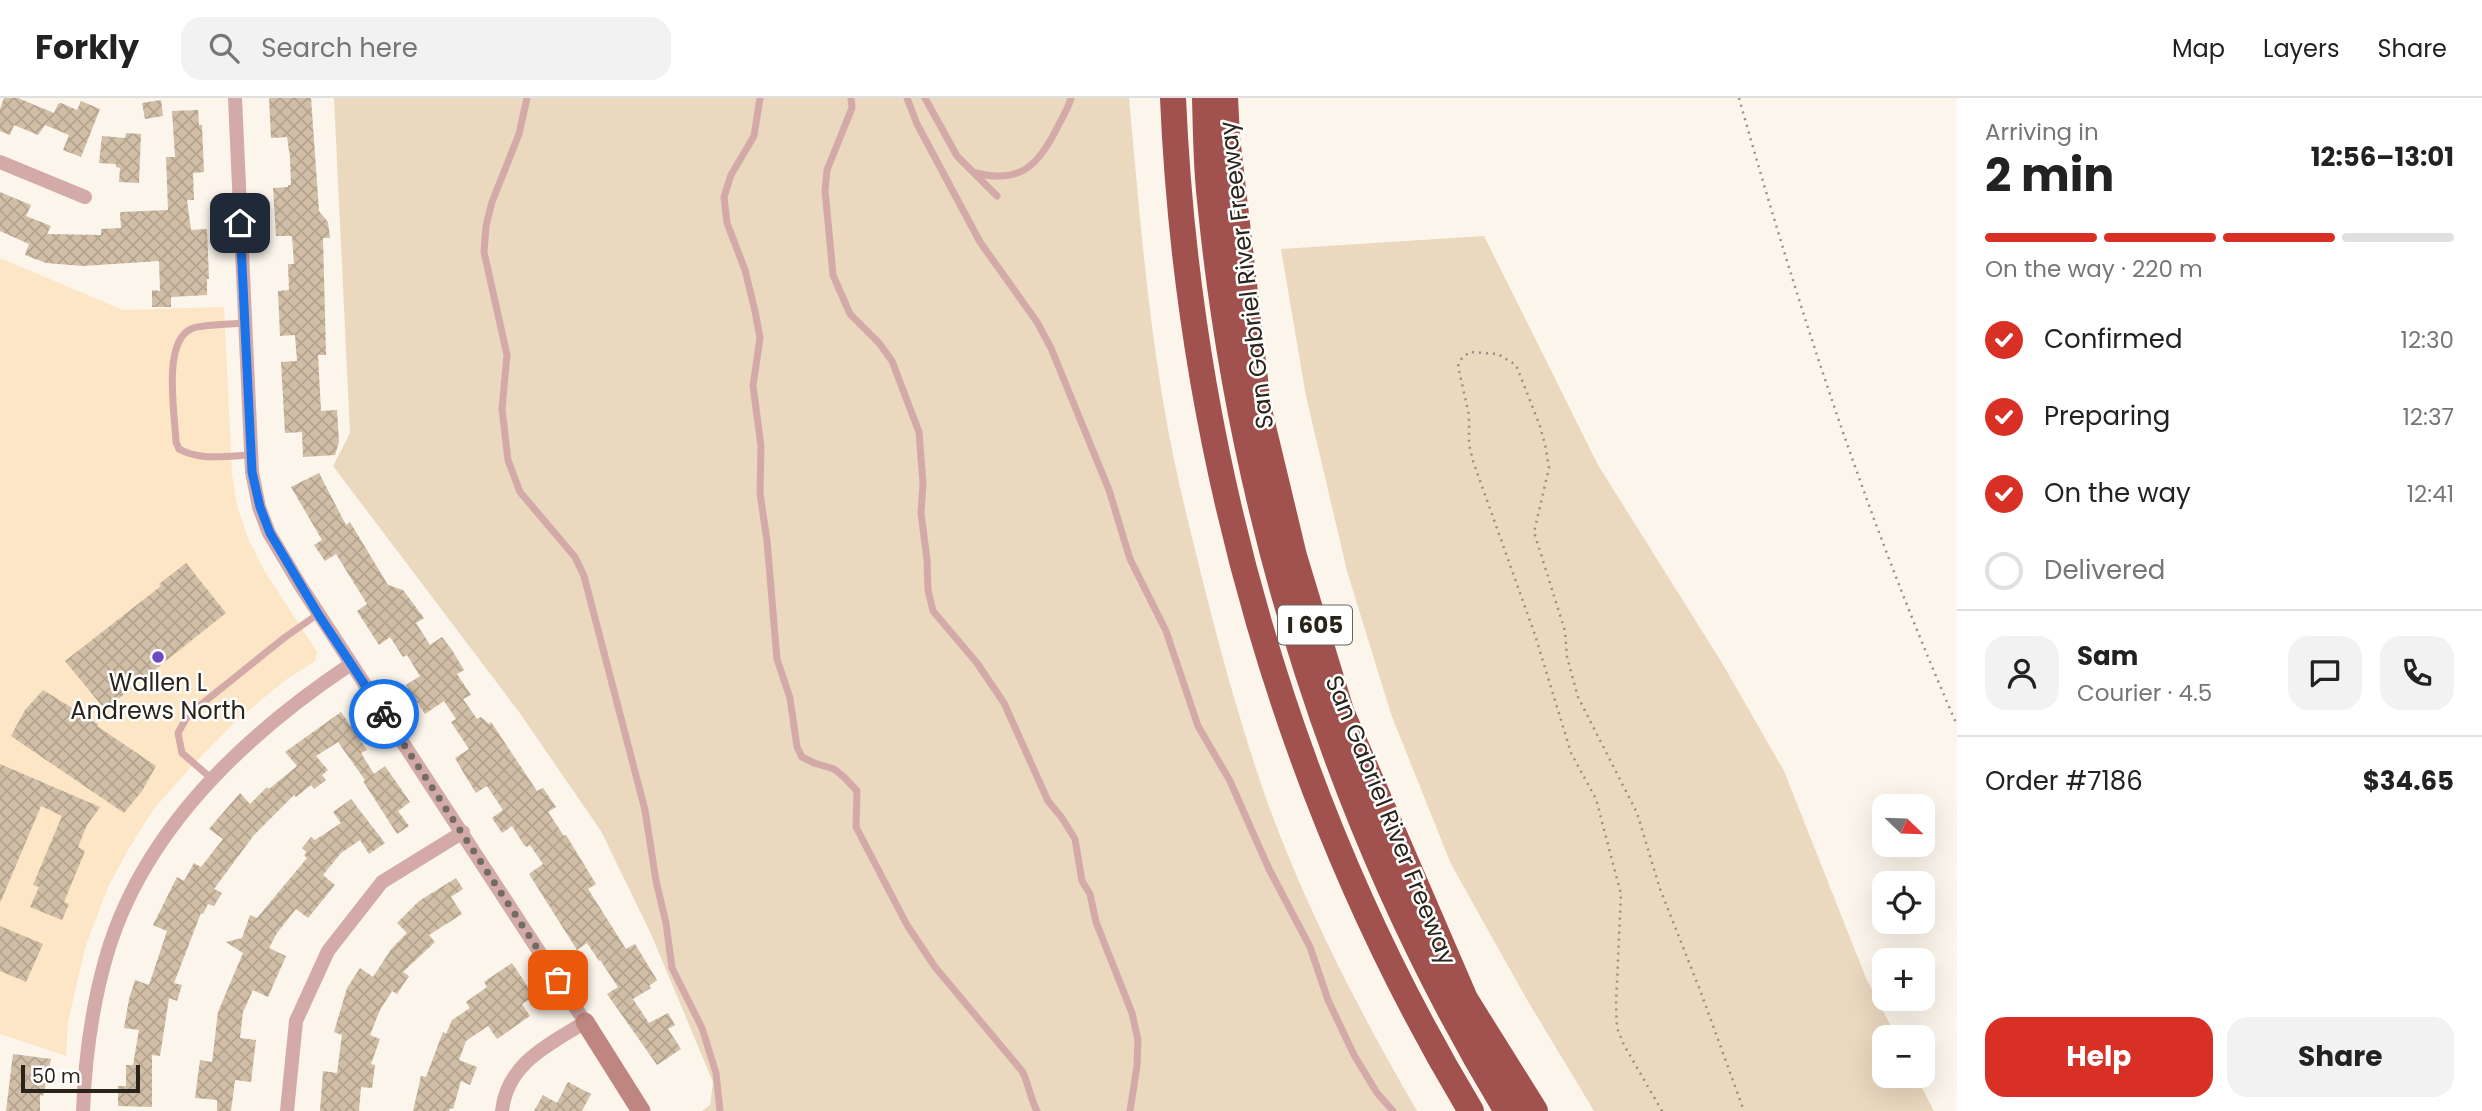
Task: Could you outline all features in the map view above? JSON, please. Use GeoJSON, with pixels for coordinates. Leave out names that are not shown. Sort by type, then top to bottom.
{"type":"FeatureCollection","features":[{"type":"Feature","properties":{"kind":"highway","name":"I 605"},"geometry":{"type":"LineString","coordinates":[[1173,98],[1185,256],[1203,382],[1227,498],[1261,625],[1309,772],[1352,878],[1414,1007],[1471,1111]]}},
{"type":"Feature","properties":{"kind":"highway"},"geometry":{"type":"LineString","coordinates":[[1188,98],[1198,243],[1214,353],[1231,447],[1272,612],[1335,796],[1400,947],[1449,1042],[1490,1111]]}},
{"type":"Feature","properties":{"kind":"highway"},"geometry":{"type":"LineString","coordinates":[[1205,98],[1210,199],[1228,342],[1242,420],[1260,504],[1310,680],[1345,778],[1393,895],[1479,1063],[1507,1111]]}},
{"type":"Feature","properties":{"kind":"highway","name":"San Gabriel River Freeway"},"geometry":{"type":"LineString","coordinates":[[1225,98],[1227,137],[1258,406],[1294,556],[1341,710],[1465,999],[1535,1111]]}},
{"type":"Feature","properties":{"kind":"street"},"geometry":{"type":"LineString","coordinates":[[235,98],[252,472],[260,507],[270,533],[318,614],[463,832],[641,1111]]}},
{"type":"Feature","properties":{"kind":"street"},"geometry":{"type":"LineString","coordinates":[[0,162],[85,197]]}},
{"type":"Feature","properties":{"kind":"street"},"geometry":{"type":"LineString","coordinates":[[83,1111],[89,1037],[107,953],[144,869],[173,825],[212,779],[257,734],[303,696],[351,664]]}},
{"type":"Feature","properties":{"kind":"street"},"geometry":{"type":"LineString","coordinates":[[287,1111],[296,1021],[328,951],[382,883],[463,832]]}},
{"type":"Feature","properties":{"kind":"street"},"geometry":{"type":"LineString","coordinates":[[502,1111],[513,1076],[537,1053],[585,1022]]}},
{"type":"Feature","properties":{"kind":"lane"},"geometry":{"type":"LineString","coordinates":[[527,98],[519,134],[492,202],[486,226],[484,253],[507,355],[502,409],[508,460],[520,492],[575,557],[584,576],[627,732],[645,810],[672,968],[702,1028],[716,1073],[720,1111]]}},
{"type":"Feature","properties":{"kind":"lane"},"geometry":{"type":"LineString","coordinates":[[760,98],[754,136],[731,176],[724,197],[727,223],[745,270],[760,338],[753,386],[761,446],[761,506],[767,541],[777,659],[792,706],[797,747],[802,757],[834,769],[857,791],[856,827],[907,925],[935,967],[1022,1072],[1029,1083],[1037,1111]]}},
{"type":"Feature","properties":{"kind":"lane"},"geometry":{"type":"LineString","coordinates":[[851,98],[852,108],[827,170],[825,190],[832,275],[850,314],[879,343],[892,361],[919,432],[923,484],[921,513],[928,590],[933,611],[977,663],[1004,703],[1048,802],[1075,839],[1082,881],[1090,894],[1096,922],[1132,1013],[1138,1040],[1130,1111]]}},
{"type":"Feature","properties":{"kind":"lane"},"geometry":{"type":"LineString","coordinates":[[907,98],[979,242],[1037,322],[1051,348],[1110,490],[1130,559],[1166,631],[1198,726],[1230,781],[1269,869],[1310,947],[1328,1000],[1354,1055],[1377,1093],[1393,1111]]}},
{"type":"Feature","properties":{"kind":"lane"},"geometry":{"type":"LineString","coordinates":[[925,98],[957,156],[997,196]]}},
{"type":"Feature","properties":{"kind":"lane"},"geometry":{"type":"LineString","coordinates":[[976,173],[1000,178],[1016,175],[1030,167],[1050,142],[1071,98]]}},
{"type":"Feature","properties":{"kind":"lane"},"geometry":{"type":"LineString","coordinates":[[245,323],[191,329],[179,339],[173,356],[176,442],[179,449],[194,454],[252,454]]}},
{"type":"Feature","properties":{"kind":"lane"},"geometry":{"type":"LineString","coordinates":[[212,779],[182,752],[178,733],[188,715],[318,614]]}},
{"type":"Feature","properties":{"kind":"path"},"geometry":{"type":"LineString","coordinates":[[1739,98],[1790,274],[1826,384],[1883,544],[1957,725]]}},
{"type":"Feature","properties":{"kind":"path"},"geometry":{"type":"LineString","coordinates":[[1662,1111],[1617,1028],[1621,894],[1596,799],[1571,753],[1535,635],[1473,461],[1469,444],[1469,415],[1458,366],[1462,358],[1470,352],[1498,354],[1516,365],[1535,414],[1549,468],[1534,532],[1565,631],[1567,657],[1578,698],[1637,813],[1660,889],[1744,1111]]}},
{"type":"Feature","properties":{"kind":"shaded area"},"geometry":{"type":"Polygon","coordinates":[[[334,98],[1129,98],[1147,284],[1166,418],[1191,533],[1232,692],[1268,804],[1317,922],[1375,1037],[1417,1111],[702,1111],[710,1105],[713,1082],[651,934],[601,831],[519,712],[333,466],[350,433],[334,98]]]}},
{"type":"Feature","properties":{"kind":"shaded area"},"geometry":{"type":"Polygon","coordinates":[[[1484,236],[1598,465],[1722,663],[1784,771],[1872,990],[1872,1011],[1883,1011],[1890,1025],[1872,1025],[1872,1088],[1922,1088],[1934,1111],[1594,1111],[1526,998],[1451,864],[1391,714],[1347,571],[1306,396],[1281,249],[1484,236]]]}},
{"type":"Feature","properties":{"kind":"shaded area","name":"Wallen L Andrews North"},"geometry":{"type":"Polygon","coordinates":[[[0,258],[123,310],[224,307],[232,474],[237,505],[249,541],[264,570],[317,652],[315,661],[287,679],[237,720],[190,768],[153,810],[128,850],[108,887],[85,948],[68,1022],[66,1056],[0,1034],[0,258]]]}},
{"type":"Feature","properties":{"kind":"building"},"geometry":{"type":"Polygon","coordinates":[[[4,98],[18,98],[54,113],[61,103],[77,110],[81,101],[100,109],[81,157],[63,150],[69,135],[45,125],[38,135],[14,125],[10,135],[0,131],[0,109],[4,98]]]}},
{"type":"Feature","properties":{"kind":"building"},"geometry":{"type":"Polygon","coordinates":[[[269,98],[311,98],[319,211],[328,222],[330,238],[323,238],[326,355],[318,355],[321,411],[337,410],[339,442],[335,455],[303,457],[302,432],[285,433],[281,362],[297,361],[295,335],[280,336],[278,291],[289,290],[288,264],[294,264],[292,236],[276,236],[273,188],[291,185],[290,157],[287,137],[271,138],[269,98]]]}},
{"type":"Feature","properties":{"kind":"building"},"geometry":{"type":"Polygon","coordinates":[[[161,100],[163,116],[145,119],[142,103],[161,100]]]}},
{"type":"Feature","properties":{"kind":"building"},"geometry":{"type":"Polygon","coordinates":[[[198,110],[199,125],[202,125],[204,172],[193,173],[194,200],[187,200],[191,230],[207,229],[207,295],[171,297],[171,307],[152,307],[152,290],[160,291],[159,261],[83,266],[46,263],[25,255],[29,244],[0,231],[0,192],[31,205],[26,216],[51,226],[47,234],[101,235],[101,229],[121,228],[120,212],[168,210],[166,157],[175,157],[172,111],[198,110]]]}},
{"type":"Feature","properties":{"kind":"building"},"geometry":{"type":"Polygon","coordinates":[[[126,133],[141,134],[139,183],[119,182],[120,168],[116,167],[116,164],[99,163],[102,136],[125,138],[126,133]]]}},
{"type":"Feature","properties":{"kind":"building"},"geometry":{"type":"Polygon","coordinates":[[[319,473],[346,525],[350,522],[388,585],[403,590],[424,618],[416,623],[430,645],[442,637],[452,650],[464,670],[457,674],[471,695],[463,699],[477,719],[481,717],[489,724],[491,722],[537,791],[543,788],[556,807],[548,812],[564,836],[566,835],[596,884],[588,889],[626,949],[635,944],[657,980],[649,986],[651,988],[633,999],[649,1023],[668,1013],[675,1025],[668,1029],[681,1049],[657,1065],[607,994],[618,987],[600,960],[587,943],[577,950],[529,874],[543,864],[530,845],[524,845],[512,826],[502,833],[492,818],[503,810],[487,786],[476,793],[466,777],[455,758],[469,749],[451,722],[456,719],[444,701],[425,714],[406,685],[420,676],[407,655],[403,657],[390,637],[379,645],[357,611],[367,604],[336,554],[325,561],[314,545],[322,540],[291,487],[319,473]]]}},
{"type":"Feature","properties":{"kind":"building"},"geometry":{"type":"Polygon","coordinates":[[[186,563],[226,613],[113,703],[107,712],[65,661],[161,586],[159,584],[186,563]]]}},
{"type":"Feature","properties":{"kind":"building"},"geometry":{"type":"Polygon","coordinates":[[[43,690],[98,724],[97,726],[156,766],[142,791],[124,813],[11,736],[25,710],[43,690]]]}},
{"type":"Feature","properties":{"kind":"building"},"geometry":{"type":"Polygon","coordinates":[[[341,712],[367,750],[361,753],[374,774],[385,766],[410,802],[398,811],[409,826],[397,834],[363,781],[365,780],[338,742],[316,756],[328,770],[322,775],[326,780],[314,789],[311,785],[296,797],[294,795],[254,835],[214,889],[222,893],[214,906],[208,904],[203,914],[201,913],[174,983],[182,985],[177,1001],[169,998],[160,1056],[152,1055],[152,1107],[118,1106],[118,1086],[126,1086],[126,1065],[133,1065],[139,1030],[124,1028],[129,999],[135,980],[149,985],[167,931],[153,925],[177,877],[184,881],[194,863],[201,867],[223,839],[209,829],[240,793],[250,804],[267,787],[269,789],[297,766],[285,752],[341,712]]]}},
{"type":"Feature","properties":{"kind":"building"},"geometry":{"type":"Polygon","coordinates":[[[0,764],[100,807],[87,825],[78,847],[85,851],[64,902],[69,904],[62,920],[30,907],[39,887],[33,885],[62,816],[41,806],[0,903],[0,764]]]}},
{"type":"Feature","properties":{"kind":"building"},"geometry":{"type":"Polygon","coordinates":[[[351,799],[385,843],[369,854],[360,840],[341,853],[323,875],[335,885],[308,918],[296,909],[277,933],[269,948],[286,956],[268,997],[253,990],[243,1012],[240,1038],[256,1040],[251,1082],[235,1080],[231,1111],[217,1111],[217,1100],[195,1098],[200,1060],[212,1062],[218,1012],[243,953],[226,942],[242,938],[250,915],[257,918],[307,858],[304,855],[307,852],[302,848],[311,837],[315,840],[341,823],[333,812],[351,799]]]}},
{"type":"Feature","properties":{"kind":"building"},"geometry":{"type":"Polygon","coordinates":[[[456,878],[463,889],[451,897],[462,914],[429,935],[435,942],[403,972],[409,976],[397,994],[392,991],[380,1010],[370,1035],[380,1039],[371,1064],[375,1065],[372,1088],[361,1087],[359,1111],[320,1111],[323,1071],[337,1073],[342,1035],[334,1032],[347,988],[360,968],[373,977],[392,948],[407,933],[397,923],[419,901],[456,878]]]}},
{"type":"Feature","properties":{"kind":"building"},"geometry":{"type":"Polygon","coordinates":[[[0,926],[43,944],[26,982],[0,971],[0,926]]]}},
{"type":"Feature","properties":{"kind":"building"},"geometry":{"type":"Polygon","coordinates":[[[512,963],[534,996],[522,1004],[530,1016],[497,1039],[488,1026],[466,1041],[459,1060],[477,1067],[470,1085],[461,1081],[453,1109],[413,1111],[421,1076],[426,1077],[443,1032],[446,1034],[452,1020],[470,1008],[466,1002],[487,987],[484,982],[512,963]]]}},
{"type":"Feature","properties":{"kind":"building"},"geometry":{"type":"Polygon","coordinates":[[[13,1054],[51,1059],[43,1096],[40,1095],[40,1111],[6,1111],[13,1054]]]}},
{"type":"Feature","properties":{"kind":"building"},"geometry":{"type":"Polygon","coordinates":[[[568,1082],[591,1094],[582,1111],[534,1111],[543,1095],[557,1103],[568,1082]]]}},
{"type":"Feature","properties":{"kind":"way so far"},"geometry":{"type":"LineString","coordinates":[[384,714],[558,980]]}},
{"type":"Feature","properties":{"kind":"place","name":"Wallen L Andrews North"},"geometry":{"type":"Point","coordinates":[158,657]}},
{"type":"Feature","properties":{"kind":"route"},"geometry":{"type":"LineString","coordinates":[[240,223],[252,472],[260,507],[270,533],[300,585],[384,714]]}}]}
